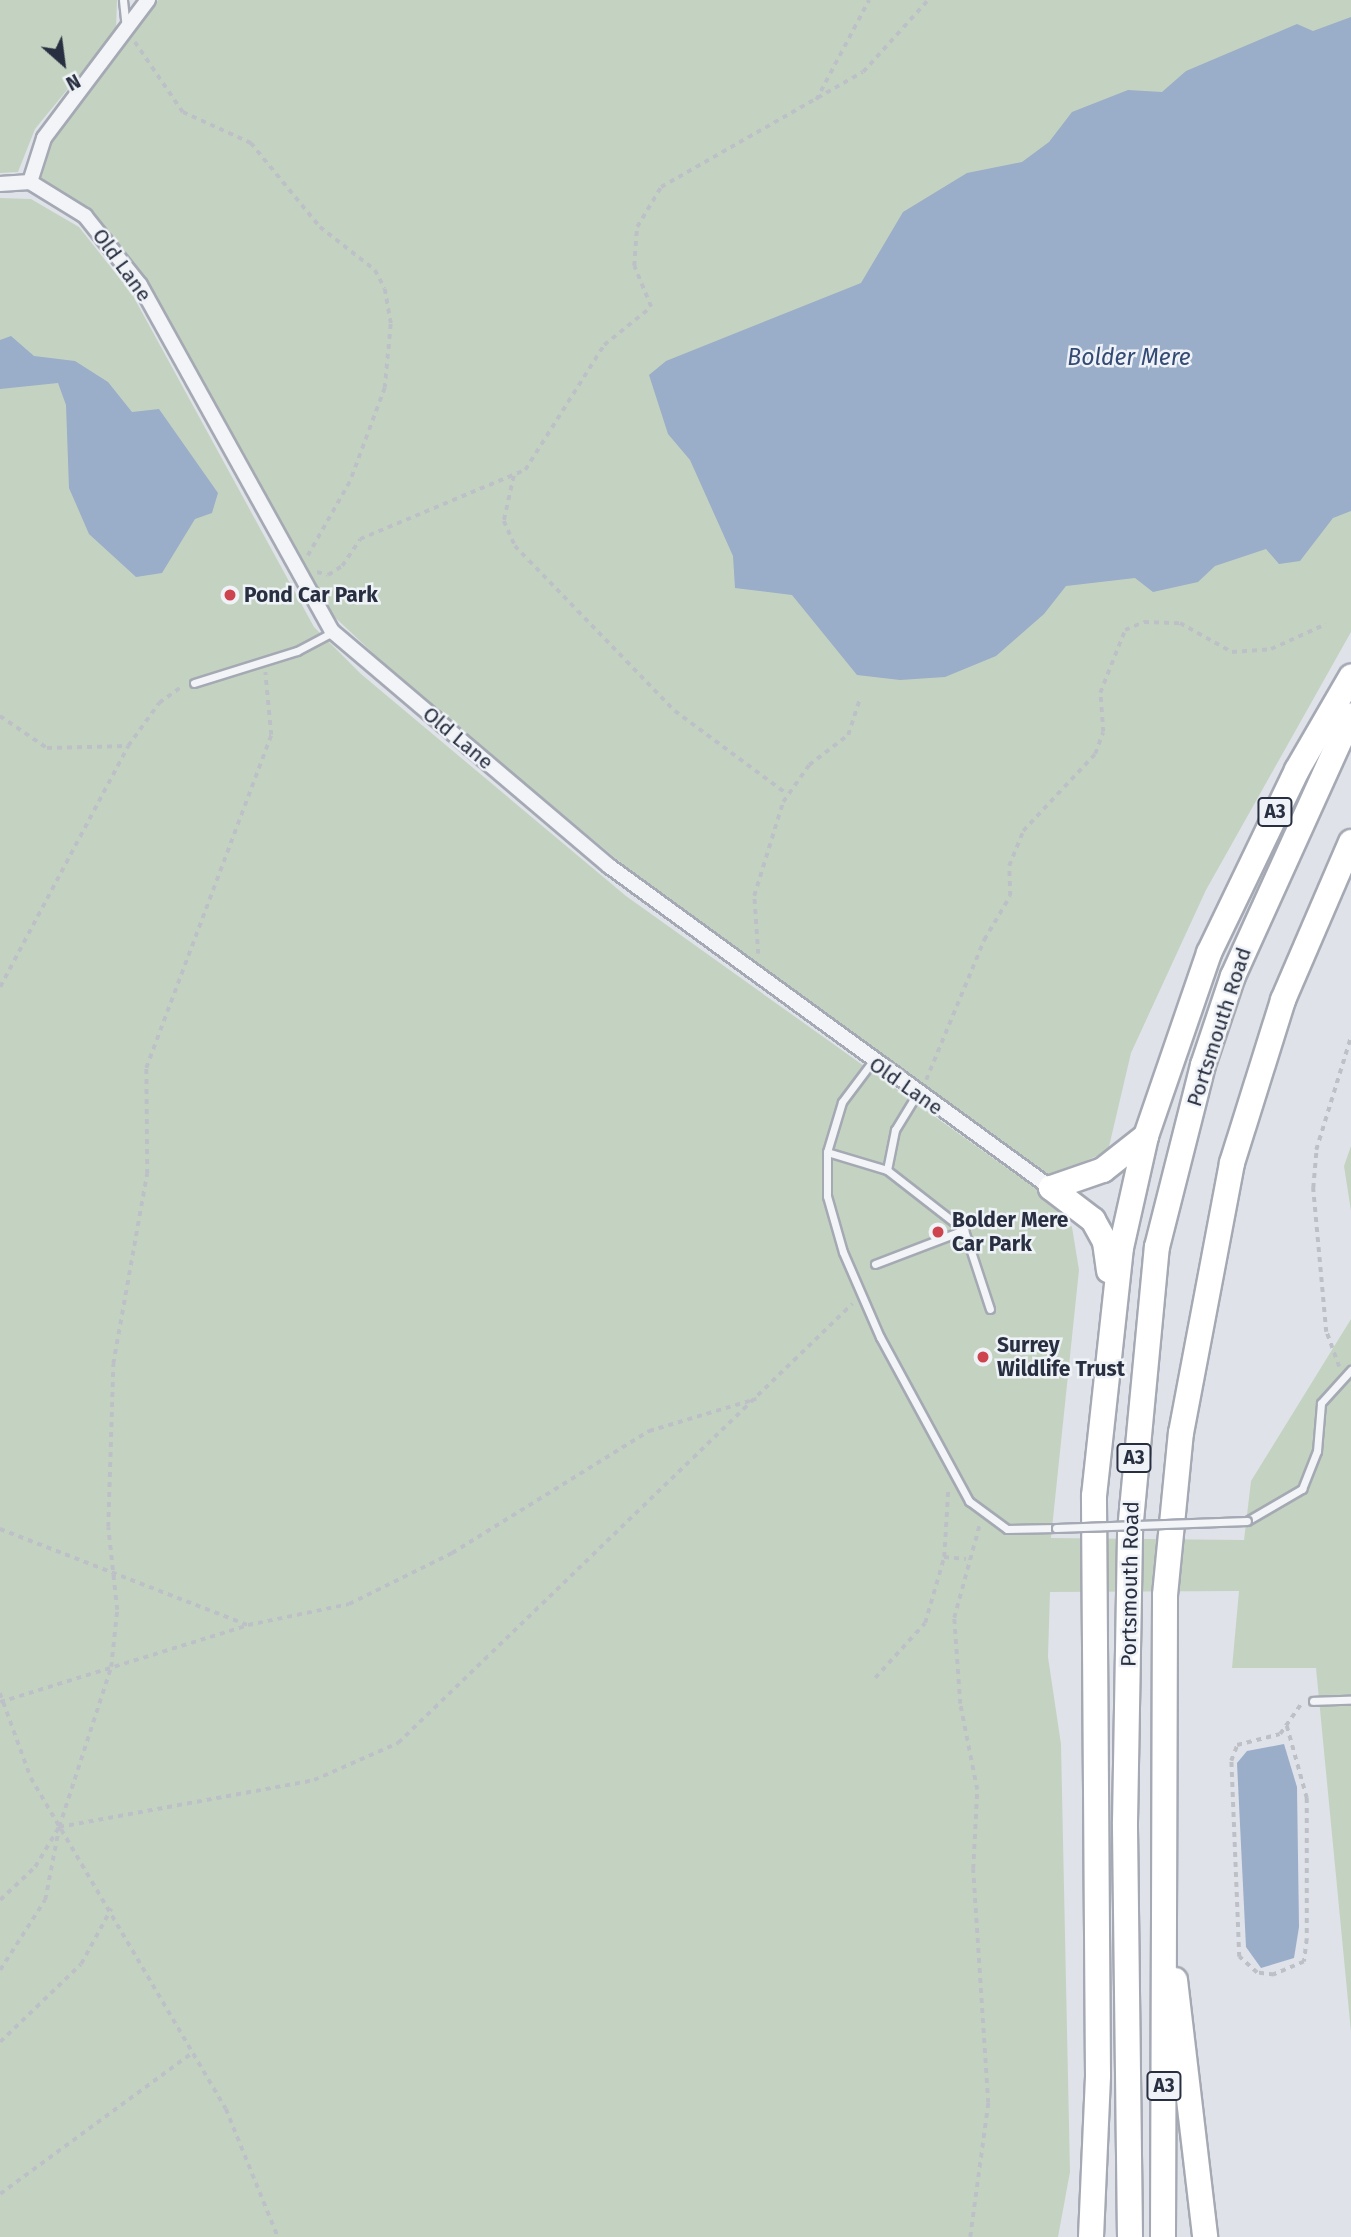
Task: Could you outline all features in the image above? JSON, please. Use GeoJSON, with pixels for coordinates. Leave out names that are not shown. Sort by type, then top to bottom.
{"type":"FeatureCollection","features":[{"type":"Feature","properties":{"kind":"highway","name":"A3"},"geometry":{"type":"LineString","coordinates":[[1091,2237],[1098,2075],[1093,1551],[1113,1307],[1146,1136],[1214,941],[1297,770],[1351,677]]}},
{"type":"Feature","properties":{"kind":"highway","name":"Portsmouth Road"},"geometry":{"type":"LineString","coordinates":[[1130,2237],[1125,1822],[1130,1531],[1157,1247],[1202,1065],[1233,976],[1351,716]]}},
{"type":"Feature","properties":{"kind":"highway","name":"Portsmouth Road"},"geometry":{"type":"LineString","coordinates":[[1163,2237],[1165,1595],[1181,1433],[1232,1163],[1283,1000],[1351,842]]}},
{"type":"Feature","properties":{"kind":"highway"},"geometry":{"type":"LineString","coordinates":[[1051,1188],[1103,1171],[1146,1136]]}},
{"type":"Feature","properties":{"kind":"highway","name":"A3"},"geometry":{"type":"LineString","coordinates":[[1051,1188],[1076,1203],[1105,1242],[1113,1307]]}},
{"type":"Feature","properties":{"kind":"highway","name":"A3"},"geometry":{"type":"LineString","coordinates":[[1165,1935],[1185,2037],[1205,2237]]}},
{"type":"Feature","properties":{"kind":"street"},"geometry":{"type":"LineString","coordinates":[[0,184],[30,182],[44,138],[149,0]]}},
{"type":"Feature","properties":{"kind":"street","name":"Old Lane"},"geometry":{"type":"LineString","coordinates":[[30,182],[85,216],[140,285],[332,631],[609,866],[872,1062],[1051,1188]]}},
{"type":"Feature","properties":{"kind":"lane"},"geometry":{"type":"LineString","coordinates":[[123,0],[120,15],[127,31]]}},
{"type":"Feature","properties":{"kind":"lane"},"geometry":{"type":"LineString","coordinates":[[194,683],[264,660],[332,631]]}},
{"type":"Feature","properties":{"kind":"lane"},"geometry":{"type":"LineString","coordinates":[[872,1062],[842,1102],[827,1152],[830,1208],[863,1295],[951,1474],[983,1516],[1007,1529],[1247,1521],[1302,1489],[1312,1472],[1321,1403],[1343,1375],[1351,1370]]}},
{"type":"Feature","properties":{"kind":"lane"},"geometry":{"type":"LineString","coordinates":[[887,1170],[895,1130],[917,1094]]}},
{"type":"Feature","properties":{"kind":"lane"},"geometry":{"type":"LineString","coordinates":[[827,1152],[887,1170],[964,1230],[990,1309]]}},
{"type":"Feature","properties":{"kind":"lane"},"geometry":{"type":"LineString","coordinates":[[875,1264],[964,1230]]}},
{"type":"Feature","properties":{"kind":"lane"},"geometry":{"type":"LineString","coordinates":[[1313,1701],[1351,1700]]}},
{"type":"Feature","properties":{"kind":"path"},"geometry":{"type":"LineString","coordinates":[[816,101],[869,0]]}},
{"type":"Feature","properties":{"kind":"path"},"geometry":{"type":"LineString","coordinates":[[308,556],[318,574],[328,575],[360,539],[524,470],[604,345],[652,307],[634,266],[638,227],[661,187],[863,72],[928,0]]}},
{"type":"Feature","properties":{"kind":"path"},"geometry":{"type":"LineString","coordinates":[[127,31],[183,112],[251,143],[320,227],[375,270],[385,289],[391,324],[385,388],[350,482],[308,556],[295,566]]}},
{"type":"Feature","properties":{"kind":"path"},"geometry":{"type":"LineString","coordinates":[[514,476],[504,521],[515,546],[675,711],[787,794]]}},
{"type":"Feature","properties":{"kind":"path"},"geometry":{"type":"LineString","coordinates":[[917,1094],[1010,896],[1009,866],[1023,831],[1095,754],[1103,732],[1100,693],[1125,630],[1144,622],[1180,623],[1232,652],[1270,649],[1326,624]]}},
{"type":"Feature","properties":{"kind":"path"},"geometry":{"type":"LineString","coordinates":[[0,1970],[45,1899],[59,1827],[111,1668],[117,1610],[111,1575],[113,1364],[147,1174],[146,1068],[271,734],[264,660]]}},
{"type":"Feature","properties":{"kind":"path"},"geometry":{"type":"LineString","coordinates":[[0,988],[128,746],[167,695],[194,683]]}},
{"type":"Feature","properties":{"kind":"path"},"geometry":{"type":"LineString","coordinates":[[765,982],[754,896],[787,794],[809,765],[848,735],[860,698]]}},
{"type":"Feature","properties":{"kind":"path"},"geometry":{"type":"LineString","coordinates":[[0,716],[47,748],[128,746]]}},
{"type":"Feature","properties":{"kind":"path"},"geometry":{"type":"LineString","coordinates":[[1343,1375],[1326,1332],[1313,1188],[1322,1128],[1351,1036]]}},
{"type":"Feature","properties":{"kind":"path"},"geometry":{"type":"LineString","coordinates":[[0,1900],[35,1867],[59,1827],[314,1780],[398,1743],[442,1706],[549,1591],[758,1398],[863,1295]]}},
{"type":"Feature","properties":{"kind":"path"},"geometry":{"type":"LineString","coordinates":[[1,1702],[248,1625],[349,1604],[452,1553],[649,1431],[758,1398]]}},
{"type":"Feature","properties":{"kind":"path"},"geometry":{"type":"LineString","coordinates":[[875,1678],[925,1623],[944,1557],[951,1474]]}},
{"type":"Feature","properties":{"kind":"path"},"geometry":{"type":"LineString","coordinates":[[970,2237],[988,2103],[973,1869],[977,1790],[954,1637],[966,1559],[983,1516]]}},
{"type":"Feature","properties":{"kind":"path"},"geometry":{"type":"LineString","coordinates":[[0,1529],[111,1575],[248,1625]]}},
{"type":"Feature","properties":{"kind":"path"},"geometry":{"type":"LineString","coordinates":[[944,1557],[966,1559]]}},
{"type":"Feature","properties":{"kind":"path"},"geometry":{"type":"LineString","coordinates":[[0,1693],[1,1702],[31,1779],[111,1909],[226,2109],[278,2237]]}},
{"type":"Feature","properties":{"kind":"path"},"geometry":{"type":"LineString","coordinates":[[1287,1726],[1305,1782],[1309,1904],[1304,1962],[1274,1975],[1257,1973],[1239,1957],[1231,1761],[1237,1745],[1271,1738],[1287,1726],[1298,1705],[1313,1701]]}},
{"type":"Feature","properties":{"kind":"path"},"geometry":{"type":"LineString","coordinates":[[0,2042],[81,1964],[111,1909]]}},
{"type":"Feature","properties":{"kind":"path"},"geometry":{"type":"LineString","coordinates":[[0,2194],[193,2052]]}},
{"type":"Feature","properties":{"kind":"green space"},"geometry":{"type":"Polygon","coordinates":[[[0,0],[117,0],[116,30],[35,129],[18,172],[0,173],[0,0]]]}},
{"type":"Feature","properties":{"kind":"green space"},"geometry":{"type":"Polygon","coordinates":[[[158,0],[1351,0],[1351,632],[1206,890],[1131,1053],[1108,1151],[1051,1176],[637,876],[407,685],[326,609],[148,282],[93,211],[41,179],[52,142],[158,0]]]}},
{"type":"Feature","properties":{"kind":"green space"},"geometry":{"type":"Polygon","coordinates":[[[0,198],[31,199],[79,227],[132,294],[314,627],[361,674],[626,896],[1046,1196],[1072,1227],[1079,1270],[1051,1538],[1244,1540],[1251,1481],[1351,1319],[1351,2032],[1316,1668],[1232,1668],[1239,1591],[1050,1592],[1048,1657],[1061,1744],[1070,2172],[1058,2237],[0,2237],[0,198]]]}},
{"type":"Feature","properties":{"kind":"green space"},"geometry":{"type":"Polygon","coordinates":[[[1351,1146],[1351,1211],[1344,1166],[1351,1146]]]}},
{"type":"Feature","properties":{"kind":"water","name":"Bolder Mere"},"geometry":{"type":"Polygon","coordinates":[[[1351,17],[1351,511],[1333,518],[1300,561],[1279,564],[1266,549],[1215,566],[1198,582],[1153,592],[1135,578],[1066,586],[1044,614],[996,656],[945,677],[900,680],[857,675],[792,595],[735,588],[733,556],[690,460],[668,434],[649,375],[666,361],[861,283],[903,212],[967,173],[1022,162],[1049,142],[1072,112],[1128,90],[1162,92],[1186,71],[1297,24],[1313,31],[1351,17]]]}},
{"type":"Feature","properties":{"kind":"water"},"geometry":{"type":"Polygon","coordinates":[[[11,336],[34,356],[75,361],[108,382],[132,412],[159,409],[218,493],[212,513],[195,519],[162,573],[136,577],[89,534],[69,488],[66,405],[58,383],[0,389],[0,340],[11,336]]]}},
{"type":"Feature","properties":{"kind":"water"},"geometry":{"type":"Polygon","coordinates":[[[1284,1744],[1297,1787],[1299,1927],[1294,1958],[1261,1968],[1246,1947],[1237,1763],[1247,1751],[1284,1744]]]}},
{"type":"Feature","properties":{"kind":"place","name":"Pond Car Park"},"geometry":{"type":"Point","coordinates":[230,595]}},
{"type":"Feature","properties":{"kind":"place","name":"Bolder Mere Car Park"},"geometry":{"type":"Point","coordinates":[938,1232]}},
{"type":"Feature","properties":{"kind":"place","name":"Surrey Wildlife Trust"},"geometry":{"type":"Point","coordinates":[983,1357]}}]}
